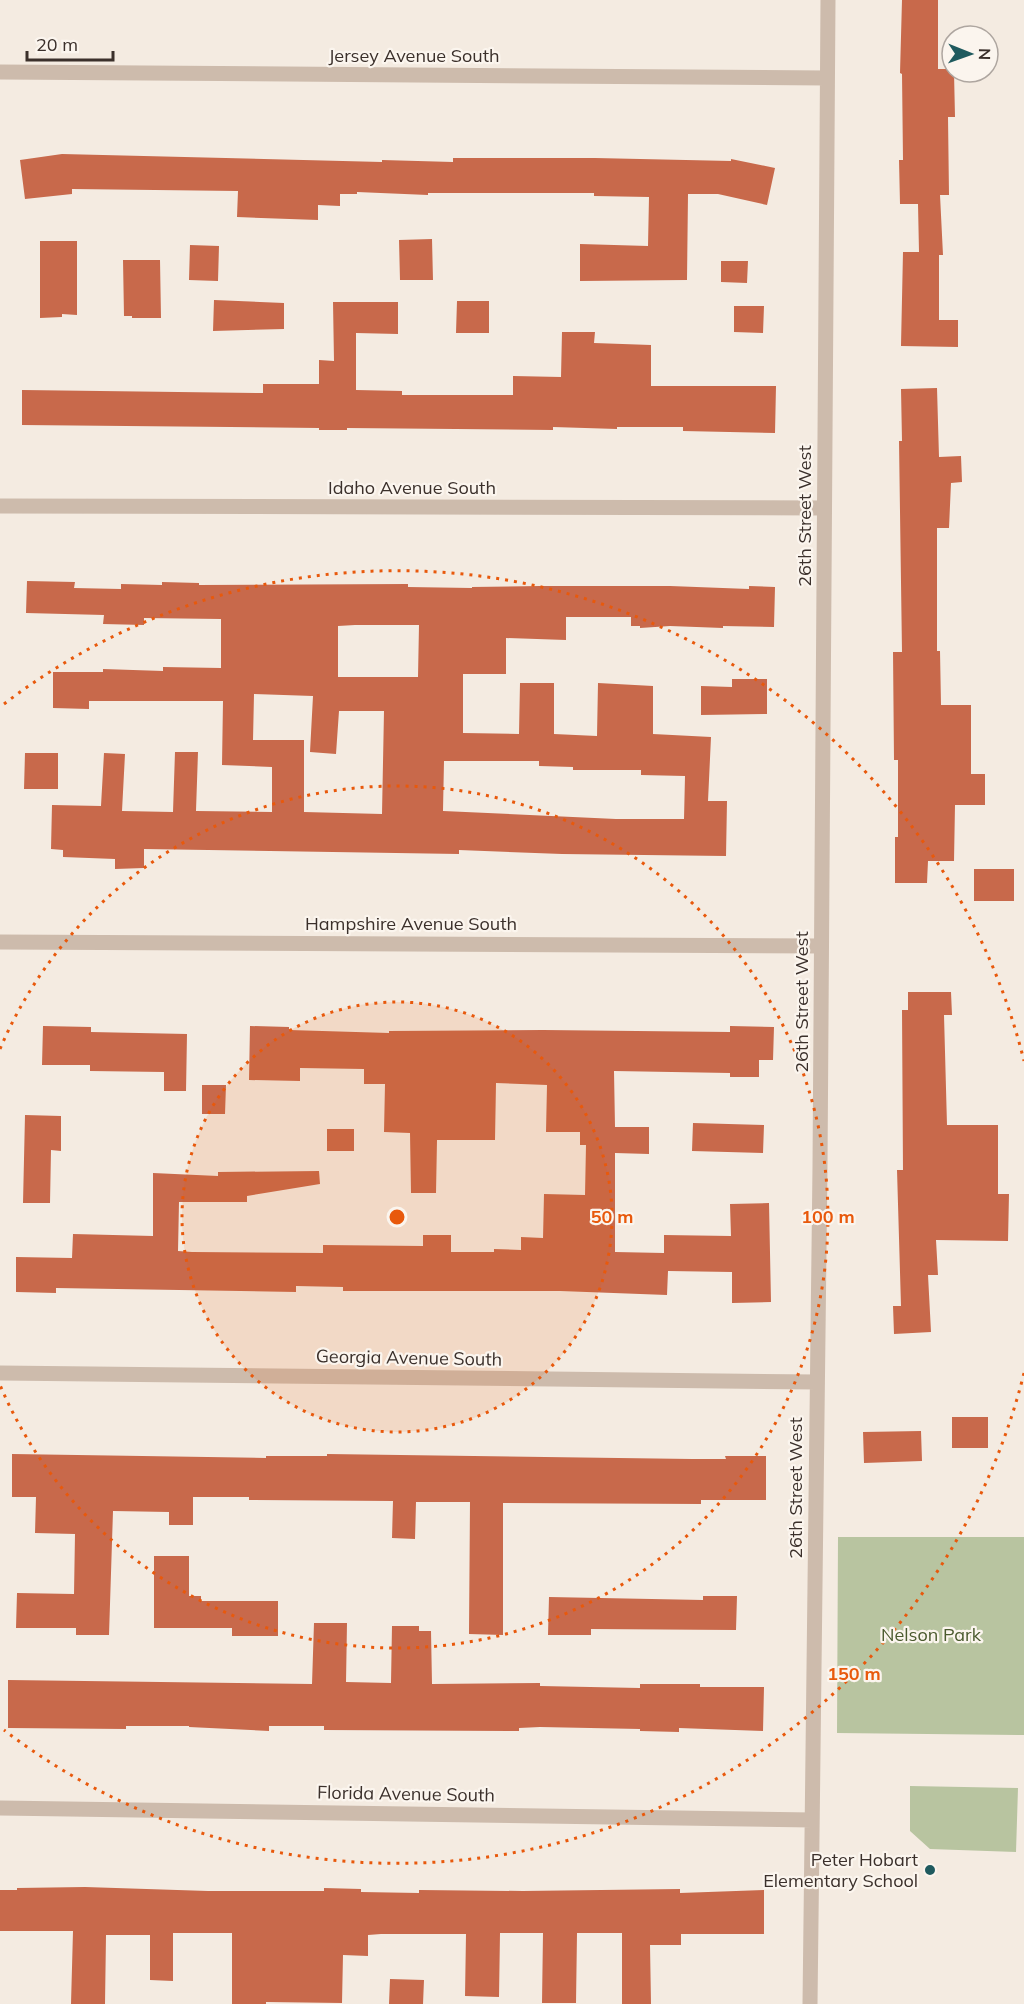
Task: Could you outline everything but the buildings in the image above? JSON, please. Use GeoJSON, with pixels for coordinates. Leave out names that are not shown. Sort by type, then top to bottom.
{"type":"FeatureCollection","features":[{"type":"Feature","properties":{"kind":"street","name":"26th Street West"},"geometry":{"type":"LineString","coordinates":[[810,2004],[820,1166],[828,0]]}},
{"type":"Feature","properties":{"kind":"street","name":"Jersey Avenue South"},"geometry":{"type":"LineString","coordinates":[[0,72],[827,78]]}},
{"type":"Feature","properties":{"kind":"street","name":"Idaho Avenue South"},"geometry":{"type":"LineString","coordinates":[[0,506],[824,508]]}},
{"type":"Feature","properties":{"kind":"street","name":"Hampshire Avenue South"},"geometry":{"type":"LineString","coordinates":[[0,942],[821,946]]}},
{"type":"Feature","properties":{"kind":"street","name":"Georgia Avenue South"},"geometry":{"type":"LineString","coordinates":[[0,1373],[817,1382]]}},
{"type":"Feature","properties":{"kind":"street","name":"Florida Avenue South"},"geometry":{"type":"LineString","coordinates":[[0,1808],[812,1820]]}},
{"type":"Feature","properties":{"kind":"green space","name":"Nelson Park"},"geometry":{"type":"Polygon","coordinates":[[[838,1537],[1024,1537],[1024,1735],[837,1733],[838,1537]]]}},
{"type":"Feature","properties":{"kind":"green space"},"geometry":{"type":"Polygon","coordinates":[[[910,1786],[1018,1788],[1016,1852],[930,1849],[910,1831],[910,1786]]]}},
{"type":"Feature","properties":{"kind":"place","name":"Peter Hobart Elementary School"},"geometry":{"type":"Point","coordinates":[930,1870]}}]}
